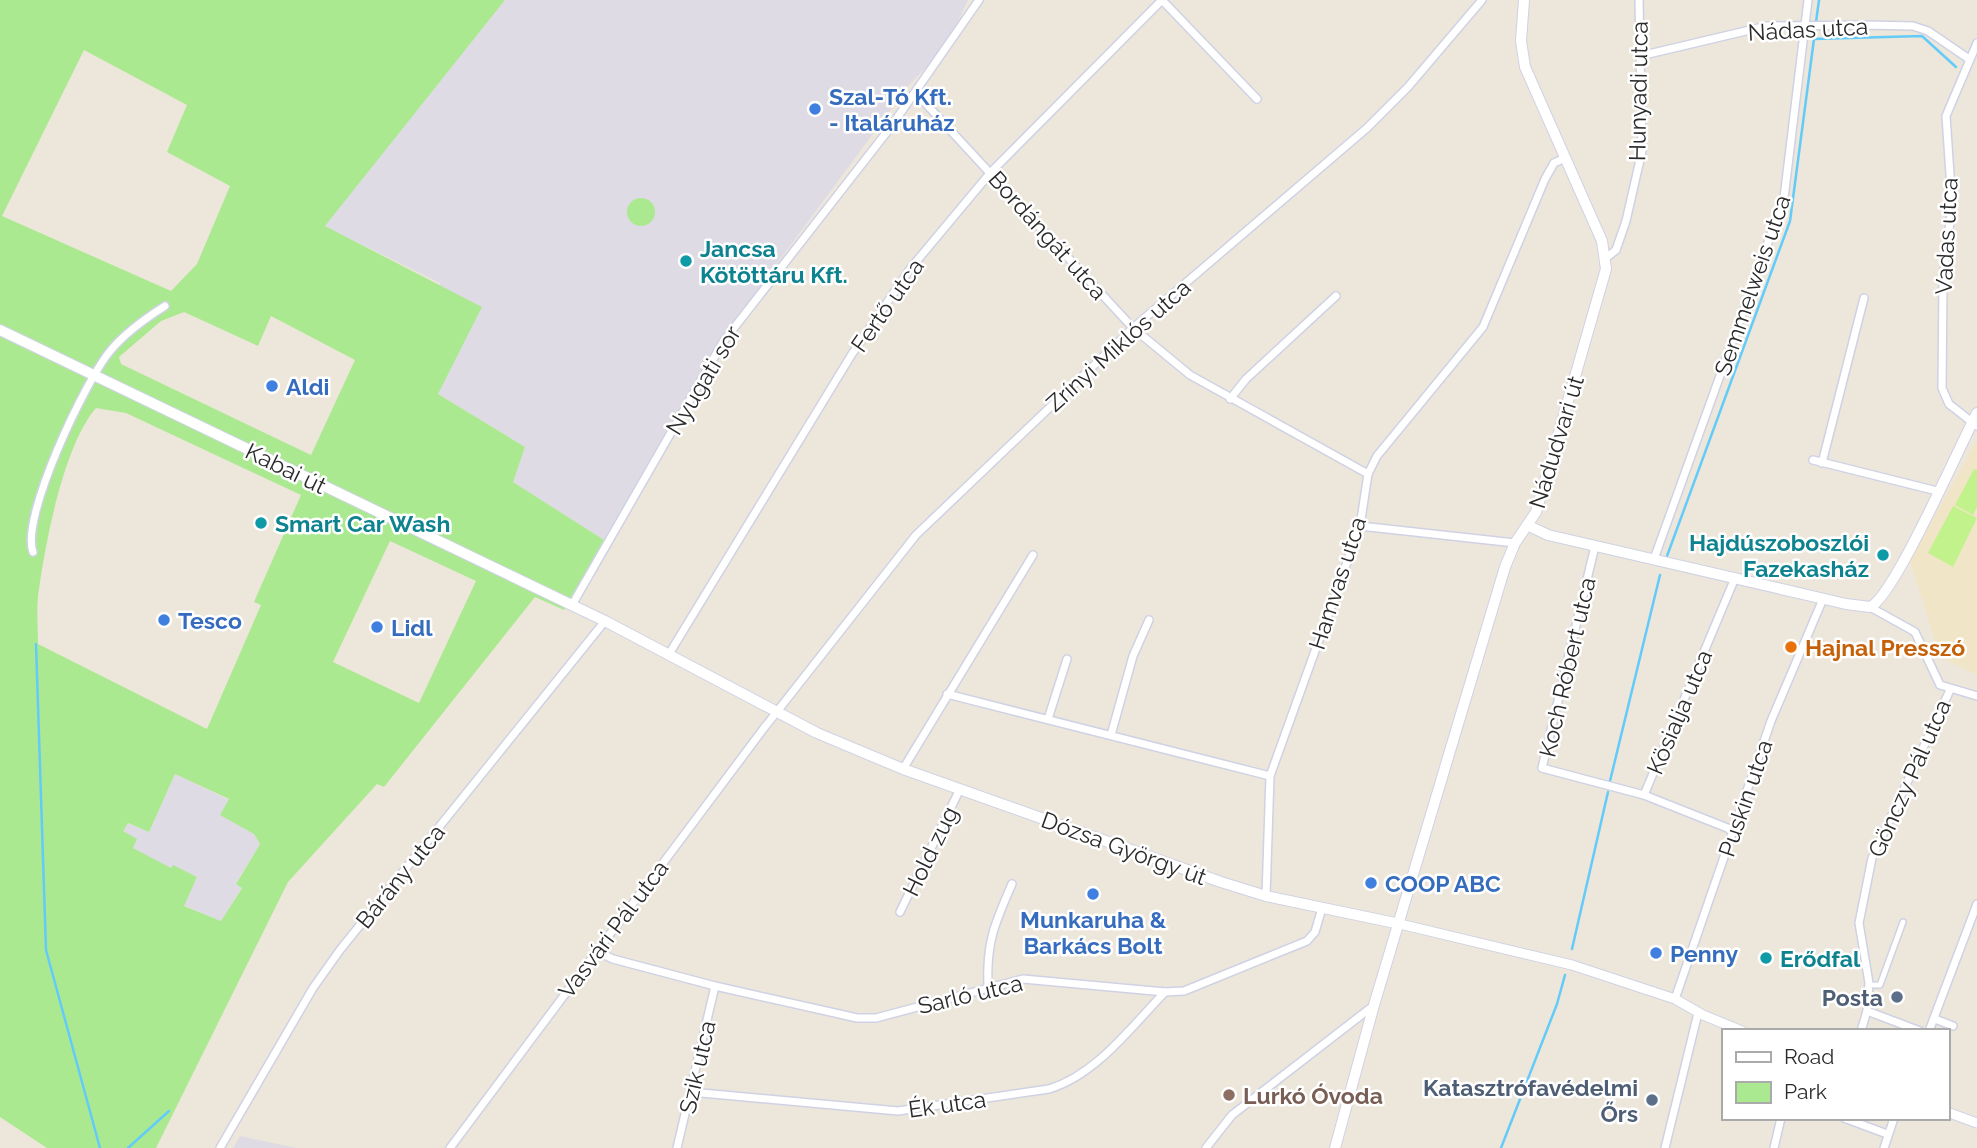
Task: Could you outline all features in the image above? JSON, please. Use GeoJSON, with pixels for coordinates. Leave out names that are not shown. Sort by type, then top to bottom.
{"type":"FeatureCollection","features":[{"type":"Feature","properties":{"kind":"main road","name":"Nádudvari út"},"geometry":{"type":"LineString","coordinates":[[1335,1148],[1374,1005],[1465,699],[1515,543],[1536,512],[1604,283],[1606,258],[1602,241],[1525,66],[1521,41],[1524,0]]}},
{"type":"Feature","properties":{"kind":"main road","name":"Kabai út"},"geometry":{"type":"LineString","coordinates":[[0,330],[572,605]]}},
{"type":"Feature","properties":{"kind":"main road"},"geometry":{"type":"LineString","coordinates":[[1529,526],[1548,535],[1823,599],[1870,607],[1881,599],[1974,425],[1977,413]]}},
{"type":"Feature","properties":{"kind":"main road","name":"Dózsa György út"},"geometry":{"type":"LineString","coordinates":[[572,605],[817,733],[903,769],[1266,896],[1400,924]]}},
{"type":"Feature","properties":{"kind":"street","name":"Nyugati sor"},"geometry":{"type":"LineString","coordinates":[[572,605],[723,342],[916,93],[979,0]]}},
{"type":"Feature","properties":{"kind":"street","name":"Fertő utca"},"geometry":{"type":"LineString","coordinates":[[669,654],[909,269],[990,172],[1162,0],[1256,99]]}},
{"type":"Feature","properties":{"kind":"street","name":"Zrínyi Miklós utca"},"geometry":{"type":"LineString","coordinates":[[778,712],[924,527],[1133,328],[1367,128],[1408,87],[1482,0]]}},
{"type":"Feature","properties":{"kind":"street","name":"Hunyadi utca"},"geometry":{"type":"LineString","coordinates":[[1606,258],[1616,250],[1626,221],[1642,151],[1639,0]]}},
{"type":"Feature","properties":{"kind":"street","name":"Semmelweis utca"},"geometry":{"type":"LineString","coordinates":[[1654,559],[1784,198],[1808,0]]}},
{"type":"Feature","properties":{"kind":"street","name":"Nádas utca"},"geometry":{"type":"LineString","coordinates":[[1640,55],[1767,26],[1805,25],[1913,26],[1928,31],[1969,58]]}},
{"type":"Feature","properties":{"kind":"street","name":"Vadas utca"},"geometry":{"type":"LineString","coordinates":[[1974,425],[1946,401],[1942,388],[1944,280],[1952,204],[1946,116],[1977,43]]}},
{"type":"Feature","properties":{"kind":"street","name":"Bordángát utca"},"geometry":{"type":"LineString","coordinates":[[916,93],[1133,328],[1190,375],[1368,474]]}},
{"type":"Feature","properties":{"kind":"street","name":"Hamvas utca"},"geometry":{"type":"LineString","coordinates":[[1266,896],[1270,776],[1360,526],[1368,474],[1385,446],[1442,375],[1475,341],[1494,307],[1545,179],[1554,163],[1564,158]]}},
{"type":"Feature","properties":{"kind":"street"},"geometry":{"type":"LineString","coordinates":[[1230,399],[1246,379],[1336,296]]}},
{"type":"Feature","properties":{"kind":"street"},"geometry":{"type":"LineString","coordinates":[[1822,463],[1864,298]]}},
{"type":"Feature","properties":{"kind":"street"},"geometry":{"type":"LineString","coordinates":[[33,552],[31,532],[45,482],[95,376],[110,351],[145,318],[165,306]]}},
{"type":"Feature","properties":{"kind":"street"},"geometry":{"type":"LineString","coordinates":[[1813,460],[1937,491]]}},
{"type":"Feature","properties":{"kind":"street"},"geometry":{"type":"LineString","coordinates":[[1360,526],[1515,543]]}},
{"type":"Feature","properties":{"kind":"street","name":"Koch Róbert utca"},"geometry":{"type":"LineString","coordinates":[[1595,546],[1573,649],[1542,768],[1644,795]]}},
{"type":"Feature","properties":{"kind":"street"},"geometry":{"type":"LineString","coordinates":[[903,769],[1033,555]]}},
{"type":"Feature","properties":{"kind":"street","name":"Kösialja utca"},"geometry":{"type":"LineString","coordinates":[[1735,578],[1644,795],[1735,831]]}},
{"type":"Feature","properties":{"kind":"street","name":"Puskin utca"},"geometry":{"type":"LineString","coordinates":[[1675,999],[1771,721],[1823,599]]}},
{"type":"Feature","properties":{"kind":"street","name":"Gönczy Pál utca"},"geometry":{"type":"LineString","coordinates":[[1862,1029],[1867,1011],[1869,983],[1858,923],[1860,904],[1872,858],[1950,690],[1934,679],[1915,632],[1870,607]]}},
{"type":"Feature","properties":{"kind":"street"},"geometry":{"type":"LineString","coordinates":[[1111,735],[1133,656],[1149,620]]}},
{"type":"Feature","properties":{"kind":"street","name":"Bárány utca"},"geometry":{"type":"LineString","coordinates":[[220,1148],[313,988],[340,950],[605,621]]}},
{"type":"Feature","properties":{"kind":"street"},"geometry":{"type":"LineString","coordinates":[[1048,719],[1067,659]]}},
{"type":"Feature","properties":{"kind":"street"},"geometry":{"type":"LineString","coordinates":[[1950,690],[1977,696]]}},
{"type":"Feature","properties":{"kind":"street"},"geometry":{"type":"LineString","coordinates":[[947,694],[1270,776]]}},
{"type":"Feature","properties":{"kind":"street","name":"Vasvári Pál utca"},"geometry":{"type":"LineString","coordinates":[[450,1148],[778,712]]}},
{"type":"Feature","properties":{"kind":"street","name":"Hold zug"},"geometry":{"type":"LineString","coordinates":[[900,912],[960,789]]}},
{"type":"Feature","properties":{"kind":"street"},"geometry":{"type":"LineString","coordinates":[[988,986],[989,942],[1012,884]]}},
{"type":"Feature","properties":{"kind":"street"},"geometry":{"type":"LineString","coordinates":[[1930,1029],[1977,904]]}},
{"type":"Feature","properties":{"kind":"street","name":"Sarló utca"},"geometry":{"type":"LineString","coordinates":[[596,951],[613,959],[715,986],[867,1018],[1023,979],[1165,992],[1193,989],[1307,941],[1315,932],[1322,908]]}},
{"type":"Feature","properties":{"kind":"street"},"geometry":{"type":"LineString","coordinates":[[1874,985],[1880,985],[1903,922]]}},
{"type":"Feature","properties":{"kind":"street","name":"Dózsa György út"},"geometry":{"type":"LineString","coordinates":[[1400,924],[1513,949],[1675,999],[1701,1014],[1737,1029]]}},
{"type":"Feature","properties":{"kind":"street","name":"Szik utca"},"geometry":{"type":"LineString","coordinates":[[677,1148],[715,986]]}},
{"type":"Feature","properties":{"kind":"street","name":"Ék utca"},"geometry":{"type":"LineString","coordinates":[[691,1092],[898,1111],[1049,1089],[1071,1080],[1096,1062],[1165,992]]}},
{"type":"Feature","properties":{"kind":"street"},"geometry":{"type":"LineString","coordinates":[[1206,1148],[1232,1115],[1374,1005]]}},
{"type":"Feature","properties":{"kind":"street"},"geometry":{"type":"LineString","coordinates":[[1867,1011],[1915,1029]]}},
{"type":"Feature","properties":{"kind":"street"},"geometry":{"type":"LineString","coordinates":[[1665,1148],[1701,1014]]}},
{"type":"Feature","properties":{"kind":"street"},"geometry":{"type":"LineString","coordinates":[[1935,1018],[1953,1026]]}},
{"type":"Feature","properties":{"kind":"street"},"geometry":{"type":"LineString","coordinates":[[1949,1113],[1977,1123]]}},
{"type":"Feature","properties":{"kind":"street"},"geometry":{"type":"LineString","coordinates":[[1774,1148],[1781,1120]]}},
{"type":"Feature","properties":{"kind":"street"},"geometry":{"type":"LineString","coordinates":[[1850,1120],[1888,1133]]}},
{"type":"Feature","properties":{"kind":"street"},"geometry":{"type":"LineString","coordinates":[[1884,1148],[1893,1120]]}},
{"type":"Feature","properties":{"kind":"shaded area"},"geometry":{"type":"Polygon","coordinates":[[[505,0],[968,0],[954,30],[931,62],[909,85],[711,353],[604,540],[512,482],[525,447],[438,394],[440,283],[324,226],[505,0]]]}},
{"type":"Feature","properties":{"kind":"shaded area"},"geometry":{"type":"Polygon","coordinates":[[[1977,440],[1977,675],[1940,657],[1910,561],[1977,440]]]}},
{"type":"Feature","properties":{"kind":"shaded area"},"geometry":{"type":"Polygon","coordinates":[[[175,774],[229,800],[221,815],[254,834],[260,844],[236,883],[242,887],[221,921],[183,905],[197,877],[173,866],[172,869],[132,848],[123,831],[127,823],[149,832],[175,774]]]}},
{"type":"Feature","properties":{"kind":"shaded area"},"geometry":{"type":"Polygon","coordinates":[[[240,1136],[296,1148],[233,1148],[240,1136]]]}},
{"type":"Feature","properties":{"kind":"green space"},"geometry":{"type":"Polygon","coordinates":[[[0,0],[505,0],[325,226],[482,307],[438,394],[525,447],[513,482],[604,540],[564,610],[535,597],[384,787],[377,784],[288,882],[156,1148],[47,1148],[0,1117],[0,0]],[[84,50],[2,216],[171,291],[197,264],[230,186],[167,152],[187,105],[84,50]],[[184,312],[161,321],[119,357],[121,364],[311,455],[355,360],[271,316],[258,346],[184,312]],[[96,408],[85,424],[66,469],[52,520],[38,596],[38,644],[207,729],[261,605],[254,602],[301,495],[126,413],[96,408]],[[390,541],[333,662],[419,703],[476,581],[390,541]],[[175,774],[149,832],[128,823],[123,831],[137,839],[133,848],[171,868],[173,865],[197,877],[184,906],[221,921],[242,888],[236,884],[260,844],[254,834],[220,815],[229,799],[175,774]]]}},
{"type":"Feature","properties":{"kind":"green space"},"geometry":{"type":"Polygon","coordinates":[[[641,198],[651,202],[655,212],[651,222],[641,226],[631,222],[627,212],[631,202],[641,198]]]}},
{"type":"Feature","properties":{"kind":"green space"},"geometry":{"type":"Polygon","coordinates":[[[1974,469],[1977,470],[1977,507],[1973,515],[1955,505],[1974,469]]]}},
{"type":"Feature","properties":{"kind":"green space"},"geometry":{"type":"Polygon","coordinates":[[[1953,506],[1977,518],[1953,567],[1928,553],[1953,506]]]}},
{"type":"Feature","properties":{"kind":"waterway"},"geometry":{"type":"LineString","coordinates":[[1816,22],[1819,0]]}},
{"type":"Feature","properties":{"kind":"waterway"},"geometry":{"type":"LineString","coordinates":[[1667,556],[1790,221],[1814,39],[1922,36],[1956,67]]}},
{"type":"Feature","properties":{"kind":"waterway"},"geometry":{"type":"LineString","coordinates":[[1610,781],[1660,575]]}},
{"type":"Feature","properties":{"kind":"waterway"},"geometry":{"type":"LineString","coordinates":[[36,644],[46,950],[100,1148]]}},
{"type":"Feature","properties":{"kind":"waterway"},"geometry":{"type":"LineString","coordinates":[[1572,949],[1608,792]]}},
{"type":"Feature","properties":{"kind":"waterway"},"geometry":{"type":"LineString","coordinates":[[1501,1148],[1557,1004],[1565,975]]}},
{"type":"Feature","properties":{"kind":"waterway"},"geometry":{"type":"LineString","coordinates":[[128,1148],[169,1111]]}},
{"type":"Feature","properties":{"kind":"place","name":"Szal-Tó Kft. - Italáruház"},"geometry":{"type":"Point","coordinates":[815,109]}},
{"type":"Feature","properties":{"kind":"place","name":"Jancsa Kötöttáru Kft."},"geometry":{"type":"Point","coordinates":[686,261]}},
{"type":"Feature","properties":{"kind":"place","name":"Aldi"},"geometry":{"type":"Point","coordinates":[272,386]}},
{"type":"Feature","properties":{"kind":"place","name":"Smart Car Wash"},"geometry":{"type":"Point","coordinates":[261,523]}},
{"type":"Feature","properties":{"kind":"place","name":"Hajdúszoboszlói Fazekasház"},"geometry":{"type":"Point","coordinates":[1883,555]}},
{"type":"Feature","properties":{"kind":"place","name":"Tesco"},"geometry":{"type":"Point","coordinates":[164,620]}},
{"type":"Feature","properties":{"kind":"place","name":"Lidl"},"geometry":{"type":"Point","coordinates":[377,627]}},
{"type":"Feature","properties":{"kind":"place","name":"Hajnal Presszó"},"geometry":{"type":"Point","coordinates":[1791,647]}},
{"type":"Feature","properties":{"kind":"place","name":"COOP ABC"},"geometry":{"type":"Point","coordinates":[1371,883]}},
{"type":"Feature","properties":{"kind":"place","name":"Munkaruha & Barkács Bolt"},"geometry":{"type":"Point","coordinates":[1093,894]}},
{"type":"Feature","properties":{"kind":"place","name":"Penny"},"geometry":{"type":"Point","coordinates":[1656,953]}},
{"type":"Feature","properties":{"kind":"place","name":"Erődfal"},"geometry":{"type":"Point","coordinates":[1766,958]}},
{"type":"Feature","properties":{"kind":"place","name":"Posta"},"geometry":{"type":"Point","coordinates":[1897,997]}},
{"type":"Feature","properties":{"kind":"place","name":"Lurkó Óvoda"},"geometry":{"type":"Point","coordinates":[1229,1095]}},
{"type":"Feature","properties":{"kind":"place","name":"Katasztrófavédelmi Őrs"},"geometry":{"type":"Point","coordinates":[1652,1100]}}]}
